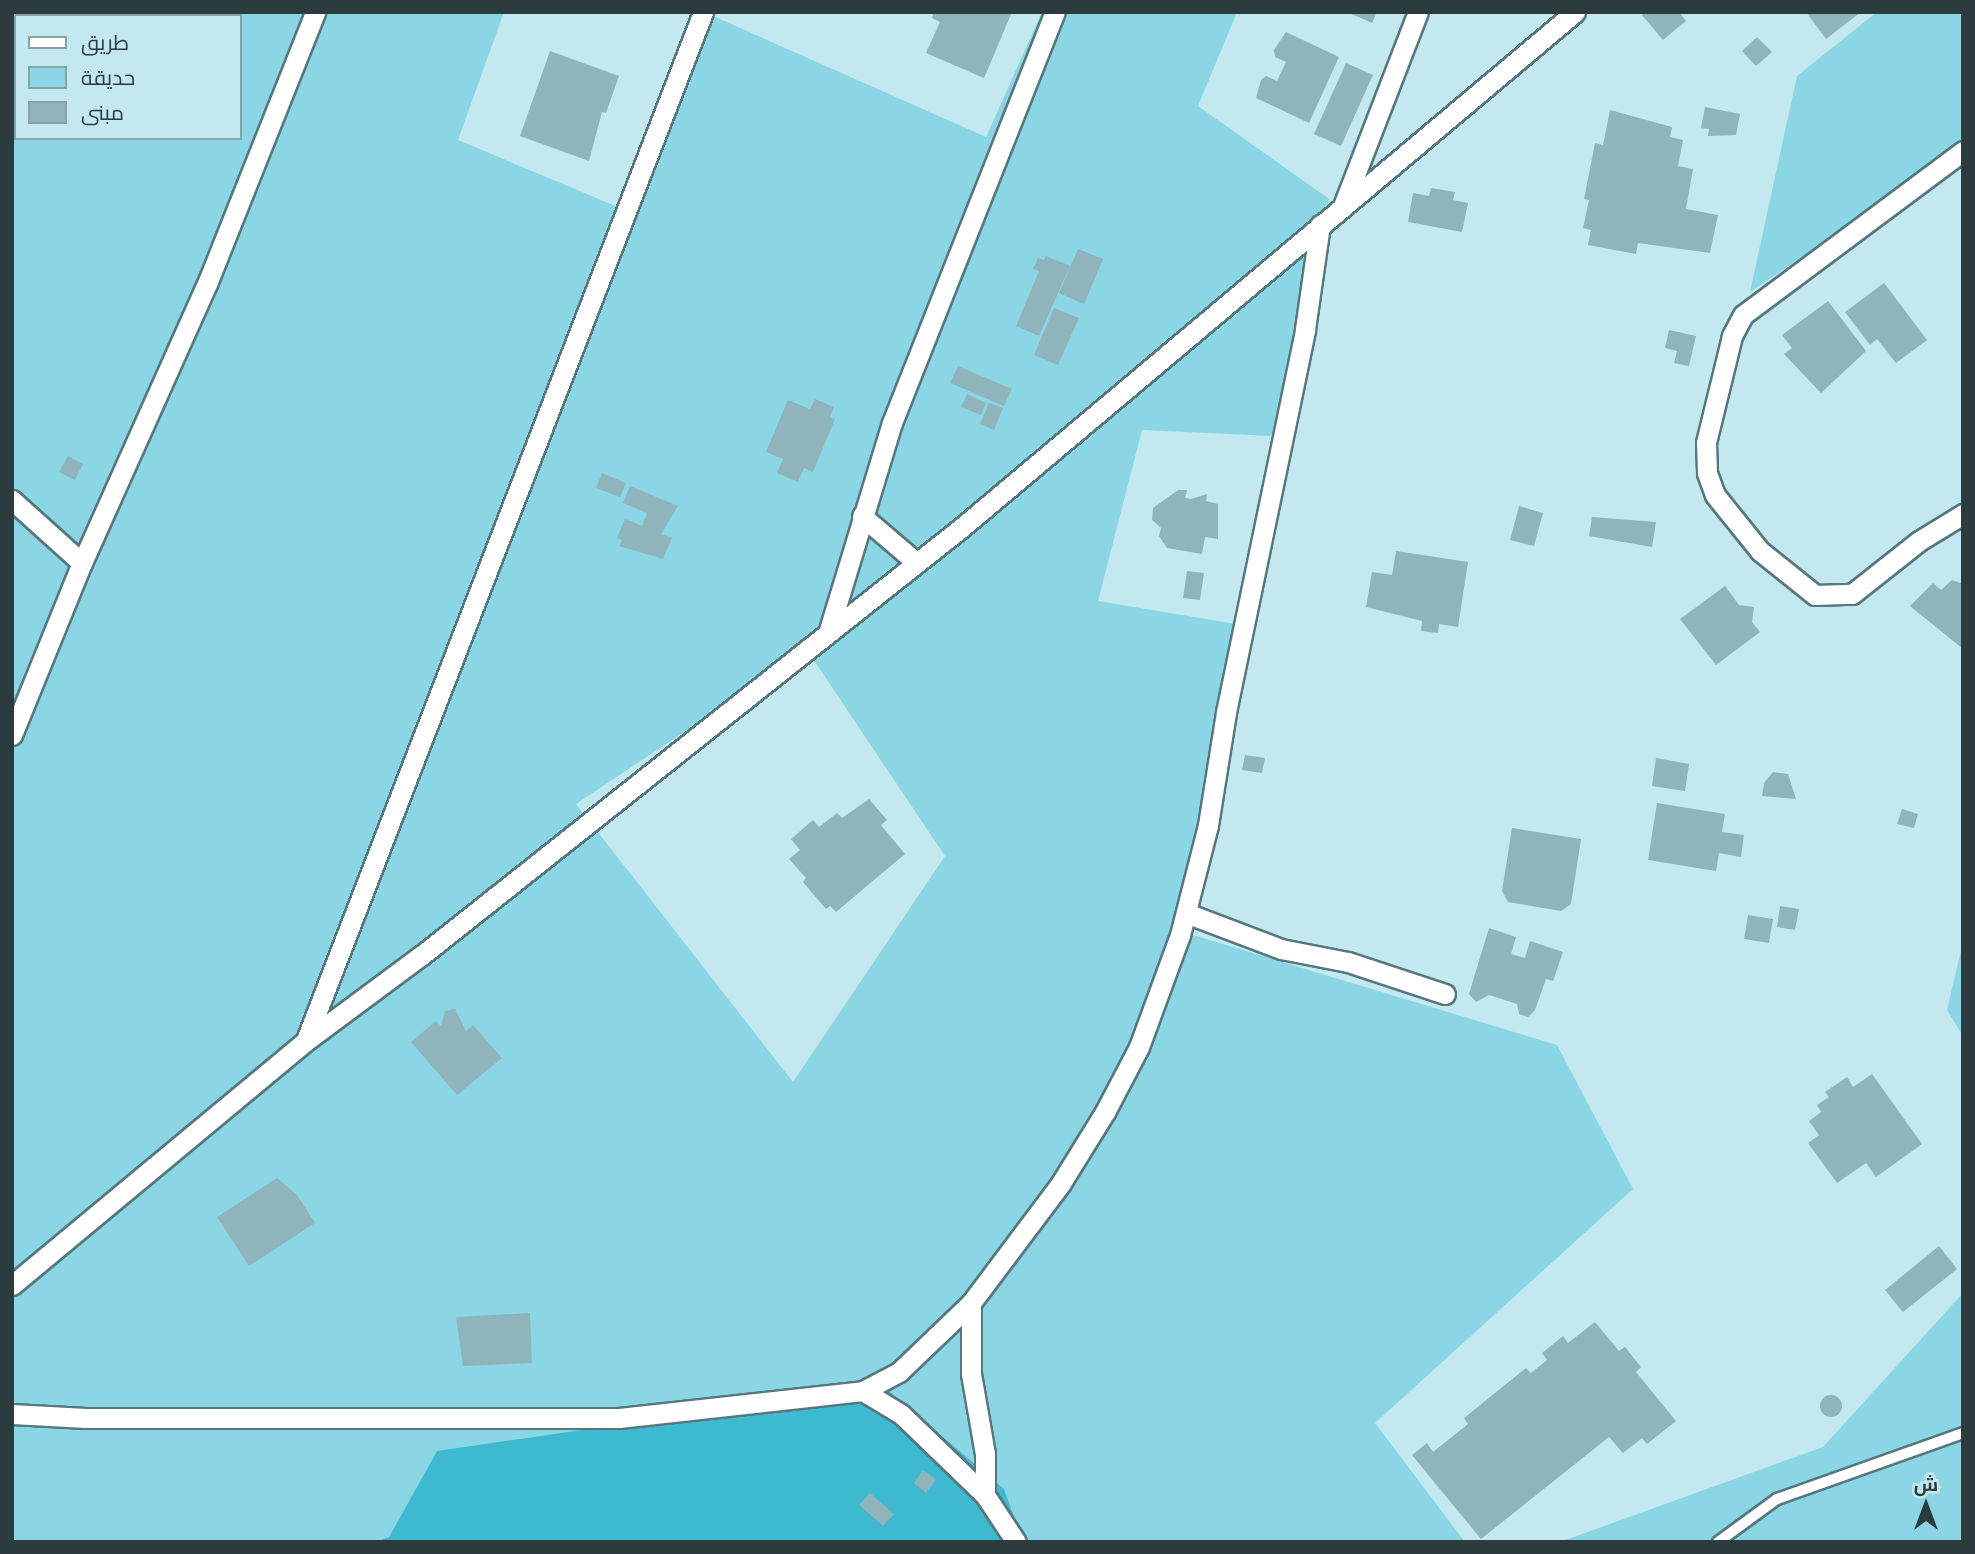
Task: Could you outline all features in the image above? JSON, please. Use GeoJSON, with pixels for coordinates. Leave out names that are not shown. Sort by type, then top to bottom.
{"type":"FeatureCollection","features":[{"type":"Feature","properties":{"kind":"street"},"geometry":{"type":"LineString","coordinates":[[12,735],[82,563],[207,284],[315,12]]}},
{"type":"Feature","properties":{"kind":"street"},"geometry":{"type":"LineString","coordinates":[[306,1041],[704,12]]}},
{"type":"Feature","properties":{"kind":"street"},"geometry":{"type":"LineString","coordinates":[[829,630],[862,516],[916,359],[1055,12]]}},
{"type":"Feature","properties":{"kind":"street"},"geometry":{"type":"LineString","coordinates":[[1342,207],[1418,12]]}},
{"type":"Feature","properties":{"kind":"street"},"geometry":{"type":"LineString","coordinates":[[12,1285],[306,1041],[422,955],[829,630],[917,563],[1576,12]]}},
{"type":"Feature","properties":{"kind":"street"},"geometry":{"type":"LineString","coordinates":[[1963,150],[1743,315],[1729,348],[1706,443],[1707,473],[1714,495],[1760,551],[1815,596],[1852,594],[1919,541],[1963,514]]}},
{"type":"Feature","properties":{"kind":"street"},"geometry":{"type":"LineString","coordinates":[[12,1414],[86,1418],[619,1418],[863,1391],[899,1372],[971,1303],[1061,1183],[1105,1112],[1143,1035],[1186,913],[1285,432],[1320,225]]}},
{"type":"Feature","properties":{"kind":"street"},"geometry":{"type":"LineString","coordinates":[[12,500],[82,563]]}},
{"type":"Feature","properties":{"kind":"street"},"geometry":{"type":"LineString","coordinates":[[862,516],[917,563]]}},
{"type":"Feature","properties":{"kind":"street"},"geometry":{"type":"LineString","coordinates":[[1186,913],[1281,949],[1348,962],[1445,994]]}},
{"type":"Feature","properties":{"kind":"street"},"geometry":{"type":"LineString","coordinates":[[971,1303],[971,1374],[985,1454],[985,1495]]}},
{"type":"Feature","properties":{"kind":"street"},"geometry":{"type":"LineString","coordinates":[[863,1391],[901,1414],[985,1495],[1016,1542]]}},
{"type":"Feature","properties":{"kind":"lane"},"geometry":{"type":"LineString","coordinates":[[1718,1542],[1777,1499],[1963,1433]]}},
{"type":"Feature","properties":{"kind":"green space"},"geometry":{"type":"Polygon","coordinates":[[[12,12],[504,12],[458,140],[625,210],[704,12],[986,137],[1042,12],[1237,12],[1198,106],[1329,199],[1274,436],[1142,430],[1098,601],[1242,625],[1180,931],[1557,1045],[1633,1189],[1375,1423],[1465,1542],[1023,1542],[437,1451],[389,1537],[376,1542],[12,1542],[12,12]],[[807,650],[576,804],[793,1082],[945,856],[807,650]]]}},
{"type":"Feature","properties":{"kind":"green space"},"geometry":{"type":"Polygon","coordinates":[[[1877,12],[1963,12],[1963,148],[1750,292],[1797,76],[1877,12]]]}},
{"type":"Feature","properties":{"kind":"green space"},"geometry":{"type":"Polygon","coordinates":[[[1963,942],[1963,1036],[1947,1010],[1963,942]]]}},
{"type":"Feature","properties":{"kind":"green space"},"geometry":{"type":"Polygon","coordinates":[[[1963,1293],[1963,1542],[1560,1542],[1823,1447],[1963,1293]]]}},
{"type":"Feature","properties":{"kind":"shaded area"},"geometry":{"type":"Polygon","coordinates":[[[883,1386],[1004,1489],[1023,1542],[376,1542],[389,1537],[437,1451],[883,1386]]]}},
{"type":"Feature","properties":{"kind":"building"},"geometry":{"type":"Polygon","coordinates":[[[934,12],[1012,12],[984,78],[926,53],[940,22],[932,18],[934,12]]]}},
{"type":"Feature","properties":{"kind":"building"},"geometry":{"type":"Polygon","coordinates":[[[1347,12],[1377,12],[1372,23],[1347,12]]]}},
{"type":"Feature","properties":{"kind":"building"},"geometry":{"type":"Polygon","coordinates":[[[1645,12],[1679,12],[1686,21],[1663,40],[1642,15],[1645,12]]]}},
{"type":"Feature","properties":{"kind":"building"},"geometry":{"type":"Polygon","coordinates":[[[1806,12],[1861,12],[1826,39],[1806,12]]]}},
{"type":"Feature","properties":{"kind":"building"},"geometry":{"type":"Polygon","coordinates":[[[1286,32],[1339,57],[1309,123],[1256,98],[1261,80],[1266,76],[1277,81],[1286,62],[1275,57],[1274,50],[1286,32]]]}},
{"type":"Feature","properties":{"kind":"building"},"geometry":{"type":"Polygon","coordinates":[[[1757,37],[1772,52],[1756,66],[1742,51],[1757,37]]]}},
{"type":"Feature","properties":{"kind":"building"},"geometry":{"type":"Polygon","coordinates":[[[550,51],[619,76],[606,113],[602,112],[589,161],[520,136],[550,51]]]}},
{"type":"Feature","properties":{"kind":"building"},"geometry":{"type":"Polygon","coordinates":[[[1346,63],[1373,75],[1341,146],[1314,134],[1346,63]]]}},
{"type":"Feature","properties":{"kind":"building"},"geometry":{"type":"Polygon","coordinates":[[[1705,107],[1740,114],[1736,135],[1708,136],[1709,129],[1701,128],[1705,107]]]}},
{"type":"Feature","properties":{"kind":"building"},"geometry":{"type":"Polygon","coordinates":[[[1610,110],[1672,127],[1670,137],[1683,140],[1678,166],[1693,169],[1686,209],[1718,215],[1710,253],[1638,243],[1636,254],[1588,245],[1591,230],[1583,228],[1589,200],[1584,199],[1595,143],[1603,145],[1610,110]]]}},
{"type":"Feature","properties":{"kind":"building"},"geometry":{"type":"Polygon","coordinates":[[[1431,188],[1455,192],[1453,200],[1468,203],[1462,232],[1408,222],[1413,193],[1429,196],[1431,188]]]}},
{"type":"Feature","properties":{"kind":"building"},"geometry":{"type":"Polygon","coordinates":[[[1078,249],[1103,259],[1084,304],[1059,293],[1078,249]]]}},
{"type":"Feature","properties":{"kind":"building"},"geometry":{"type":"Polygon","coordinates":[[[1046,256],[1070,266],[1039,336],[1016,326],[1039,271],[1033,269],[1038,258],[1044,260],[1046,256]]]}},
{"type":"Feature","properties":{"kind":"building"},"geometry":{"type":"Polygon","coordinates":[[[1884,283],[1927,340],[1896,363],[1877,339],[1870,345],[1845,312],[1884,283]]]}},
{"type":"Feature","properties":{"kind":"building"},"geometry":{"type":"Polygon","coordinates":[[[1828,301],[1866,351],[1821,393],[1784,354],[1792,348],[1782,335],[1828,301]]]}},
{"type":"Feature","properties":{"kind":"building"},"geometry":{"type":"Polygon","coordinates":[[[1054,308],[1079,318],[1058,365],[1034,355],[1054,308]]]}},
{"type":"Feature","properties":{"kind":"building"},"geometry":{"type":"Polygon","coordinates":[[[1669,330],[1696,336],[1689,366],[1674,363],[1677,351],[1665,348],[1669,330]]]}},
{"type":"Feature","properties":{"kind":"building"},"geometry":{"type":"Polygon","coordinates":[[[958,366],[1012,389],[1004,406],[950,383],[958,366]]]}},
{"type":"Feature","properties":{"kind":"building"},"geometry":{"type":"Polygon","coordinates":[[[967,394],[986,403],[981,415],[961,407],[967,394]]]}},
{"type":"Feature","properties":{"kind":"building"},"geometry":{"type":"Polygon","coordinates":[[[815,399],[834,407],[830,417],[835,419],[813,472],[804,468],[798,482],[777,473],[783,459],[766,452],[788,400],[810,409],[815,399]]]}},
{"type":"Feature","properties":{"kind":"building"},"geometry":{"type":"Polygon","coordinates":[[[989,403],[1003,408],[994,430],[980,424],[989,403]]]}},
{"type":"Feature","properties":{"kind":"building"},"geometry":{"type":"Polygon","coordinates":[[[68,456],[83,464],[75,480],[59,472],[68,456]]]}},
{"type":"Feature","properties":{"kind":"building"},"geometry":{"type":"Polygon","coordinates":[[[602,473],[626,483],[620,497],[596,488],[602,473]]]}},
{"type":"Feature","properties":{"kind":"building"},"geometry":{"type":"Polygon","coordinates":[[[630,486],[678,506],[661,534],[672,538],[663,559],[619,546],[622,540],[617,538],[625,519],[642,526],[647,513],[623,503],[630,486]]]}},
{"type":"Feature","properties":{"kind":"building"},"geometry":{"type":"Polygon","coordinates":[[[1178,490],[1187,490],[1185,498],[1191,499],[1207,494],[1206,501],[1218,504],[1218,539],[1205,537],[1202,554],[1167,548],[1159,536],[1161,528],[1152,520],[1153,508],[1178,490]]]}},
{"type":"Feature","properties":{"kind":"building"},"geometry":{"type":"Polygon","coordinates":[[[1519,506],[1543,513],[1534,546],[1510,540],[1519,506]]]}},
{"type":"Feature","properties":{"kind":"building"},"geometry":{"type":"Polygon","coordinates":[[[1592,517],[1656,522],[1652,547],[1589,536],[1592,517]]]}},
{"type":"Feature","properties":{"kind":"building"},"geometry":{"type":"Polygon","coordinates":[[[1396,551],[1468,562],[1458,627],[1439,624],[1438,633],[1421,631],[1422,621],[1366,607],[1372,572],[1392,575],[1396,551]]]}},
{"type":"Feature","properties":{"kind":"building"},"geometry":{"type":"Polygon","coordinates":[[[1187,571],[1204,573],[1200,600],[1183,598],[1187,571]]]}},
{"type":"Feature","properties":{"kind":"building"},"geometry":{"type":"Polygon","coordinates":[[[1952,580],[1963,584],[1963,649],[1910,606],[1933,583],[1941,590],[1952,580]]]}},
{"type":"Feature","properties":{"kind":"building"},"geometry":{"type":"Polygon","coordinates":[[[1725,586],[1739,605],[1754,607],[1752,622],[1760,632],[1716,665],[1680,619],[1725,586]]]}},
{"type":"Feature","properties":{"kind":"building"},"geometry":{"type":"Polygon","coordinates":[[[1245,755],[1265,758],[1262,773],[1242,770],[1245,755]]]}},
{"type":"Feature","properties":{"kind":"building"},"geometry":{"type":"Polygon","coordinates":[[[1656,758],[1689,764],[1685,791],[1652,786],[1656,758]]]}},
{"type":"Feature","properties":{"kind":"building"},"geometry":{"type":"Polygon","coordinates":[[[1773,772],[1788,774],[1796,799],[1762,796],[1764,783],[1773,772]]]}},
{"type":"Feature","properties":{"kind":"building"},"geometry":{"type":"Polygon","coordinates":[[[869,799],[887,820],[881,825],[905,854],[836,912],[830,906],[826,909],[803,882],[806,878],[789,859],[800,850],[791,839],[813,820],[819,827],[837,813],[842,818],[869,799]]]}},
{"type":"Feature","properties":{"kind":"building"},"geometry":{"type":"Polygon","coordinates":[[[1657,803],[1725,814],[1722,832],[1744,835],[1741,857],[1719,853],[1716,871],[1648,860],[1657,803]]]}},
{"type":"Feature","properties":{"kind":"building"},"geometry":{"type":"Polygon","coordinates":[[[1902,809],[1918,814],[1914,828],[1897,824],[1902,809]]]}},
{"type":"Feature","properties":{"kind":"building"},"geometry":{"type":"Polygon","coordinates":[[[1512,828],[1581,839],[1571,904],[1561,911],[1508,902],[1502,891],[1512,828]]]}},
{"type":"Feature","properties":{"kind":"building"},"geometry":{"type":"Polygon","coordinates":[[[1780,906],[1799,909],[1795,930],[1777,927],[1780,906]]]}},
{"type":"Feature","properties":{"kind":"building"},"geometry":{"type":"Polygon","coordinates":[[[1748,915],[1773,919],[1769,943],[1744,939],[1748,915]]]}},
{"type":"Feature","properties":{"kind":"building"},"geometry":{"type":"Polygon","coordinates":[[[1489,928],[1516,937],[1511,954],[1525,958],[1530,941],[1563,952],[1553,981],[1546,979],[1535,1010],[1528,1017],[1519,1014],[1517,1004],[1489,995],[1476,1002],[1469,994],[1489,928]]]}},
{"type":"Feature","properties":{"kind":"building"},"geometry":{"type":"Polygon","coordinates":[[[455,1009],[466,1031],[473,1025],[502,1058],[457,1095],[411,1042],[436,1021],[441,1026],[445,1011],[455,1009]]]}},
{"type":"Feature","properties":{"kind":"building"},"geometry":{"type":"Polygon","coordinates":[[[1872,1074],[1922,1144],[1876,1177],[1866,1163],[1837,1183],[1808,1143],[1819,1135],[1809,1121],[1821,1112],[1817,1105],[1829,1097],[1825,1092],[1847,1077],[1853,1087],[1872,1074]]]}},
{"type":"Feature","properties":{"kind":"building"},"geometry":{"type":"Polygon","coordinates":[[[277,1178],[297,1195],[315,1223],[249,1266],[217,1217],[277,1178]]]}},
{"type":"Feature","properties":{"kind":"building"},"geometry":{"type":"Polygon","coordinates":[[[1939,1246],[1957,1269],[1903,1312],[1885,1290],[1939,1246]]]}},
{"type":"Feature","properties":{"kind":"building"},"geometry":{"type":"Polygon","coordinates":[[[530,1313],[532,1363],[463,1366],[456,1317],[530,1313]]]}},
{"type":"Feature","properties":{"kind":"building"},"geometry":{"type":"Polygon","coordinates":[[[1595,1322],[1619,1351],[1625,1347],[1641,1367],[1636,1372],[1676,1421],[1647,1444],[1642,1438],[1623,1453],[1609,1437],[1481,1539],[1412,1455],[1427,1443],[1433,1452],[1468,1424],[1464,1418],[1526,1368],[1531,1373],[1547,1360],[1542,1353],[1563,1336],[1568,1343],[1595,1322]]]}},
{"type":"Feature","properties":{"kind":"building"},"geometry":{"type":"Polygon","coordinates":[[[1831,1395],[1839,1398],[1842,1406],[1839,1414],[1831,1417],[1823,1414],[1820,1406],[1823,1398],[1831,1395]]]}},
{"type":"Feature","properties":{"kind":"building"},"geometry":{"type":"Polygon","coordinates":[[[923,1470],[936,1479],[926,1493],[914,1483],[923,1470]]]}},
{"type":"Feature","properties":{"kind":"building"},"geometry":{"type":"Polygon","coordinates":[[[870,1493],[894,1514],[883,1526],[859,1505],[870,1493]]]}}]}
